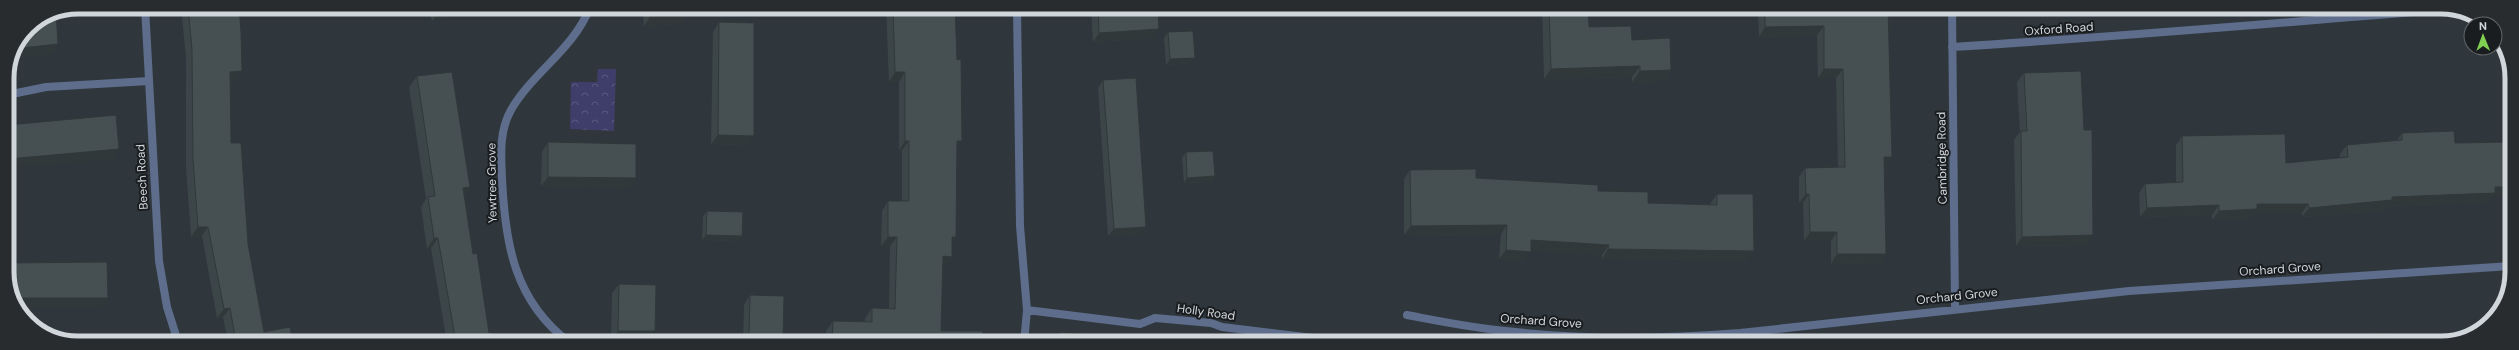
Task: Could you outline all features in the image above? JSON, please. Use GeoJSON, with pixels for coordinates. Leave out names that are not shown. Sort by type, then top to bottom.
{"type":"FeatureCollection","features":[{"type":"Feature","properties":{"kind":"street","name":"Beech Road"},"geometry":{"type":"LineString","coordinates":[[145,14],[159,260],[167,307],[176,336]]}},
{"type":"Feature","properties":{"kind":"street","name":"Yewtree Grove"},"geometry":{"type":"LineString","coordinates":[[562,336],[556,332],[531,301],[509,250],[504,225],[501,148],[504,128],[517,101],[577,34],[587,14]]}},
{"type":"Feature","properties":{"kind":"street"},"geometry":{"type":"LineString","coordinates":[[1017,14],[1020,226],[1027,310],[1025,336]]}},
{"type":"Feature","properties":{"kind":"street","name":"Cambridge Road"},"geometry":{"type":"LineString","coordinates":[[1952,14],[1955,308]]}},
{"type":"Feature","properties":{"kind":"street","name":"Oxford Road"},"geometry":{"type":"LineString","coordinates":[[1952,47],[2110,38],[2166,30],[2385,14]]}},
{"type":"Feature","properties":{"kind":"street"},"geometry":{"type":"LineString","coordinates":[[14,94],[46,87],[149,81]]}},
{"type":"Feature","properties":{"kind":"street","name":"Orchard Grove"},"geometry":{"type":"LineString","coordinates":[[1699,336],[1747,332],[1955,308],[2129,291],[2505,266]]}},
{"type":"Feature","properties":{"kind":"street","name":"Holly Road"},"geometry":{"type":"LineString","coordinates":[[1027,310],[1140,324],[1155,318],[1211,323],[1222,327],[1297,336]]}},
{"type":"Feature","properties":{"kind":"street","name":"Orchard Grove"},"geometry":{"type":"LineString","coordinates":[[1407,315],[1505,331],[1583,336]]}},
{"type":"Feature","properties":{"kind":"green space"},"geometry":{"type":"Polygon","coordinates":[[[598,69],[616,69],[614,131],[570,129],[571,82],[597,82],[598,69]]]}},
{"type":"Feature","properties":{"kind":"building"},"geometry":{"type":"Polygon","coordinates":[[[189,14],[240,14],[242,71],[230,72],[231,143],[241,143],[248,244],[264,332],[290,327],[292,336],[235,336],[230,308],[224,309],[208,227],[198,227],[193,159],[192,49],[189,14]]]}},
{"type":"Feature","properties":{"kind":"building"},"geometry":{"type":"Polygon","coordinates":[[[650,14],[687,14],[687,15],[650,17],[650,14]]]}},
{"type":"Feature","properties":{"kind":"building"},"geometry":{"type":"Polygon","coordinates":[[[893,14],[955,14],[957,60],[961,59],[962,141],[957,141],[956,237],[952,237],[952,257],[943,256],[941,331],[983,331],[983,336],[832,336],[833,321],[872,322],[872,308],[895,309],[897,237],[888,237],[888,201],[909,201],[909,141],[905,141],[905,72],[895,72],[893,14]]]}},
{"type":"Feature","properties":{"kind":"building"},"geometry":{"type":"Polygon","coordinates":[[[1098,14],[1158,14],[1159,29],[1099,33],[1098,14]]]}},
{"type":"Feature","properties":{"kind":"building"},"geometry":{"type":"Polygon","coordinates":[[[1549,14],[1588,14],[1589,27],[1631,26],[1632,40],[1670,38],[1671,70],[1640,71],[1640,66],[1551,69],[1549,14]]]}},
{"type":"Feature","properties":{"kind":"building"},"geometry":{"type":"Polygon","coordinates":[[[1765,14],[1888,14],[1892,157],[1884,157],[1886,254],[1837,254],[1837,232],[1810,232],[1809,194],[1806,194],[1805,168],[1845,167],[1843,69],[1824,69],[1824,26],[1765,27],[1765,14]]]}},
{"type":"Feature","properties":{"kind":"building"},"geometry":{"type":"Polygon","coordinates":[[[56,18],[58,44],[22,48],[33,33],[43,25],[56,18]]]}},
{"type":"Feature","properties":{"kind":"building"},"geometry":{"type":"Polygon","coordinates":[[[719,22],[754,23],[754,136],[718,135],[719,22]]]}},
{"type":"Feature","properties":{"kind":"building"},"geometry":{"type":"Polygon","coordinates":[[[1193,31],[1195,58],[1170,59],[1168,32],[1193,31]]]}},
{"type":"Feature","properties":{"kind":"building"},"geometry":{"type":"Polygon","coordinates":[[[2081,71],[2084,130],[2092,130],[2093,235],[2022,237],[2021,131],[2027,131],[2024,73],[2081,71]]]}},
{"type":"Feature","properties":{"kind":"building"},"geometry":{"type":"Polygon","coordinates":[[[452,72],[470,187],[463,188],[473,254],[477,253],[489,333],[491,332],[492,336],[455,336],[438,238],[434,238],[428,197],[435,196],[417,76],[452,72]]]}},
{"type":"Feature","properties":{"kind":"building"},"geometry":{"type":"Polygon","coordinates":[[[1136,78],[1146,227],[1114,229],[1103,80],[1136,78]]]}},
{"type":"Feature","properties":{"kind":"building"},"geometry":{"type":"Polygon","coordinates":[[[116,115],[119,149],[14,158],[14,124],[116,115]]]}},
{"type":"Feature","properties":{"kind":"building"},"geometry":{"type":"Polygon","coordinates":[[[2454,131],[2455,143],[2505,142],[2505,187],[2495,187],[2495,193],[2392,197],[2392,200],[2309,208],[2308,204],[2257,204],[2257,209],[2219,211],[2219,205],[2147,208],[2145,184],[2183,182],[2182,136],[2285,134],[2286,163],[2348,157],[2347,145],[2402,140],[2402,133],[2454,131]]]}},
{"type":"Feature","properties":{"kind":"building"},"geometry":{"type":"Polygon","coordinates":[[[548,142],[636,144],[636,178],[548,177],[548,142]]]}},
{"type":"Feature","properties":{"kind":"building"},"geometry":{"type":"Polygon","coordinates":[[[1213,151],[1215,176],[1187,178],[1186,152],[1213,151]]]}},
{"type":"Feature","properties":{"kind":"building"},"geometry":{"type":"Polygon","coordinates":[[[1476,169],[1476,178],[1598,185],[1598,191],[1648,192],[1648,203],[1717,205],[1717,194],[1753,194],[1754,251],[1608,249],[1609,245],[1531,240],[1531,252],[1506,250],[1507,225],[1411,226],[1410,170],[1476,169]]]}},
{"type":"Feature","properties":{"kind":"building"},"geometry":{"type":"Polygon","coordinates":[[[707,211],[743,212],[742,236],[706,235],[707,211]]]}},
{"type":"Feature","properties":{"kind":"building"},"geometry":{"type":"Polygon","coordinates":[[[107,262],[108,298],[20,298],[15,284],[14,263],[107,262]]]}},
{"type":"Feature","properties":{"kind":"building"},"geometry":{"type":"Polygon","coordinates":[[[619,284],[656,285],[655,331],[618,331],[619,284]]]}},
{"type":"Feature","properties":{"kind":"building"},"geometry":{"type":"Polygon","coordinates":[[[750,295],[784,296],[783,336],[749,336],[750,295]]]}},
{"type":"Feature","properties":{"kind":"building"},"geometry":{"type":"Polygon","coordinates":[[[1060,332],[1102,336],[1060,336],[1060,332]]]}},
{"type":"Feature","properties":{"kind":"building"},"geometry":{"type":"Polygon","coordinates":[[[2387,333],[2387,336],[2345,336],[2387,333]]]}}]}
